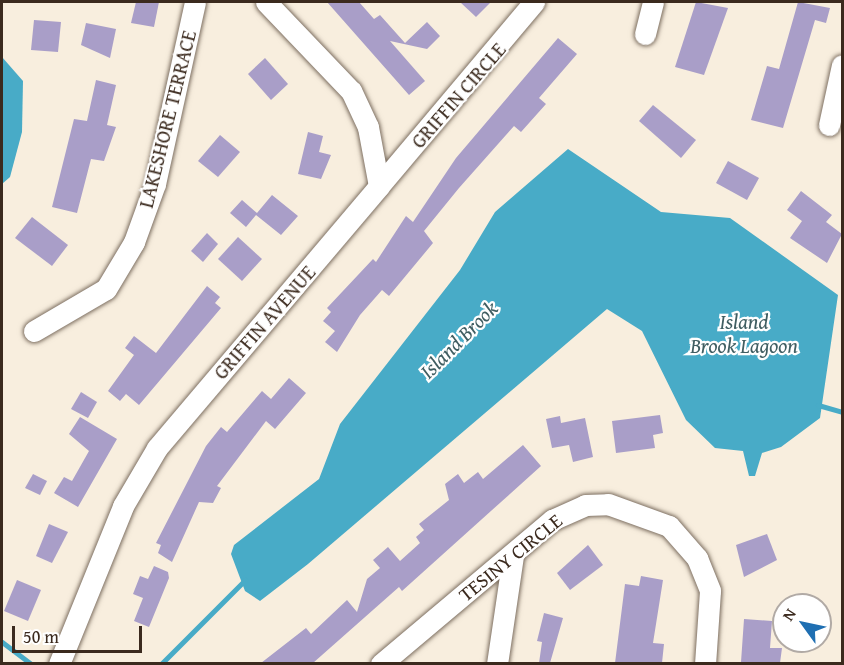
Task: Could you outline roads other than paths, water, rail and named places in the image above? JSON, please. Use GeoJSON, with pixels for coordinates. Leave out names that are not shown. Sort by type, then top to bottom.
{"type":"FeatureCollection","features":[{"type":"Feature","properties":{"kind":"street","name":"LAKESHORE TERRACE"},"geometry":{"type":"LineString","coordinates":[[34,331],[106,289],[134,242],[155,184],[195,2]]}},
{"type":"Feature","properties":{"kind":"street"},"geometry":{"type":"LineString","coordinates":[[266,2],[351,91],[368,127],[379,186]]}},
{"type":"Feature","properties":{"kind":"street","name":"GRIFFIN CIRCLE"},"geometry":{"type":"LineString","coordinates":[[379,186],[534,2]]}},
{"type":"Feature","properties":{"kind":"street"},"geometry":{"type":"LineString","coordinates":[[645,34],[654,2]]}},
{"type":"Feature","properties":{"kind":"street"},"geometry":{"type":"LineString","coordinates":[[829,125],[843,65]]}},
{"type":"Feature","properties":{"kind":"street","name":"GRIFFIN AVENUE"},"geometry":{"type":"LineString","coordinates":[[59,663],[123,506],[157,448],[379,186]]}},
{"type":"Feature","properties":{"kind":"street","name":"TESINY CIRCLE"},"geometry":{"type":"LineString","coordinates":[[381,663],[567,511],[596,505],[630,507],[669,526],[686,542],[710,591],[705,663]]}},
{"type":"Feature","properties":{"kind":"street"},"geometry":{"type":"LineString","coordinates":[[497,663],[513,555]]}},
{"type":"Feature","properties":{"kind":"water"},"geometry":{"type":"Polygon","coordinates":[[[2,57],[23,81],[22,132],[10,177],[2,184],[2,57]]]}},
{"type":"Feature","properties":{"kind":"water","name":"Island Brook Lagoon"},"geometry":{"type":"Polygon","coordinates":[[[568,149],[661,212],[730,218],[838,295],[820,418],[781,447],[762,453],[755,476],[749,476],[743,451],[715,448],[686,420],[642,331],[607,309],[308,564],[260,601],[245,591],[231,554],[234,545],[319,479],[340,424],[460,270],[495,212],[568,149]]]}},
{"type":"Feature","properties":{"kind":"waterway","name":"Island Brook"},"geometry":{"type":"LineString","coordinates":[[818,405],[842,412]]}},
{"type":"Feature","properties":{"kind":"waterway","name":"Island Brook"},"geometry":{"type":"LineString","coordinates":[[161,664],[245,580]]}},
{"type":"Feature","properties":{"kind":"waterway","name":"Island Brook"},"geometry":{"type":"LineString","coordinates":[[2,642],[31,664]]}}]}
